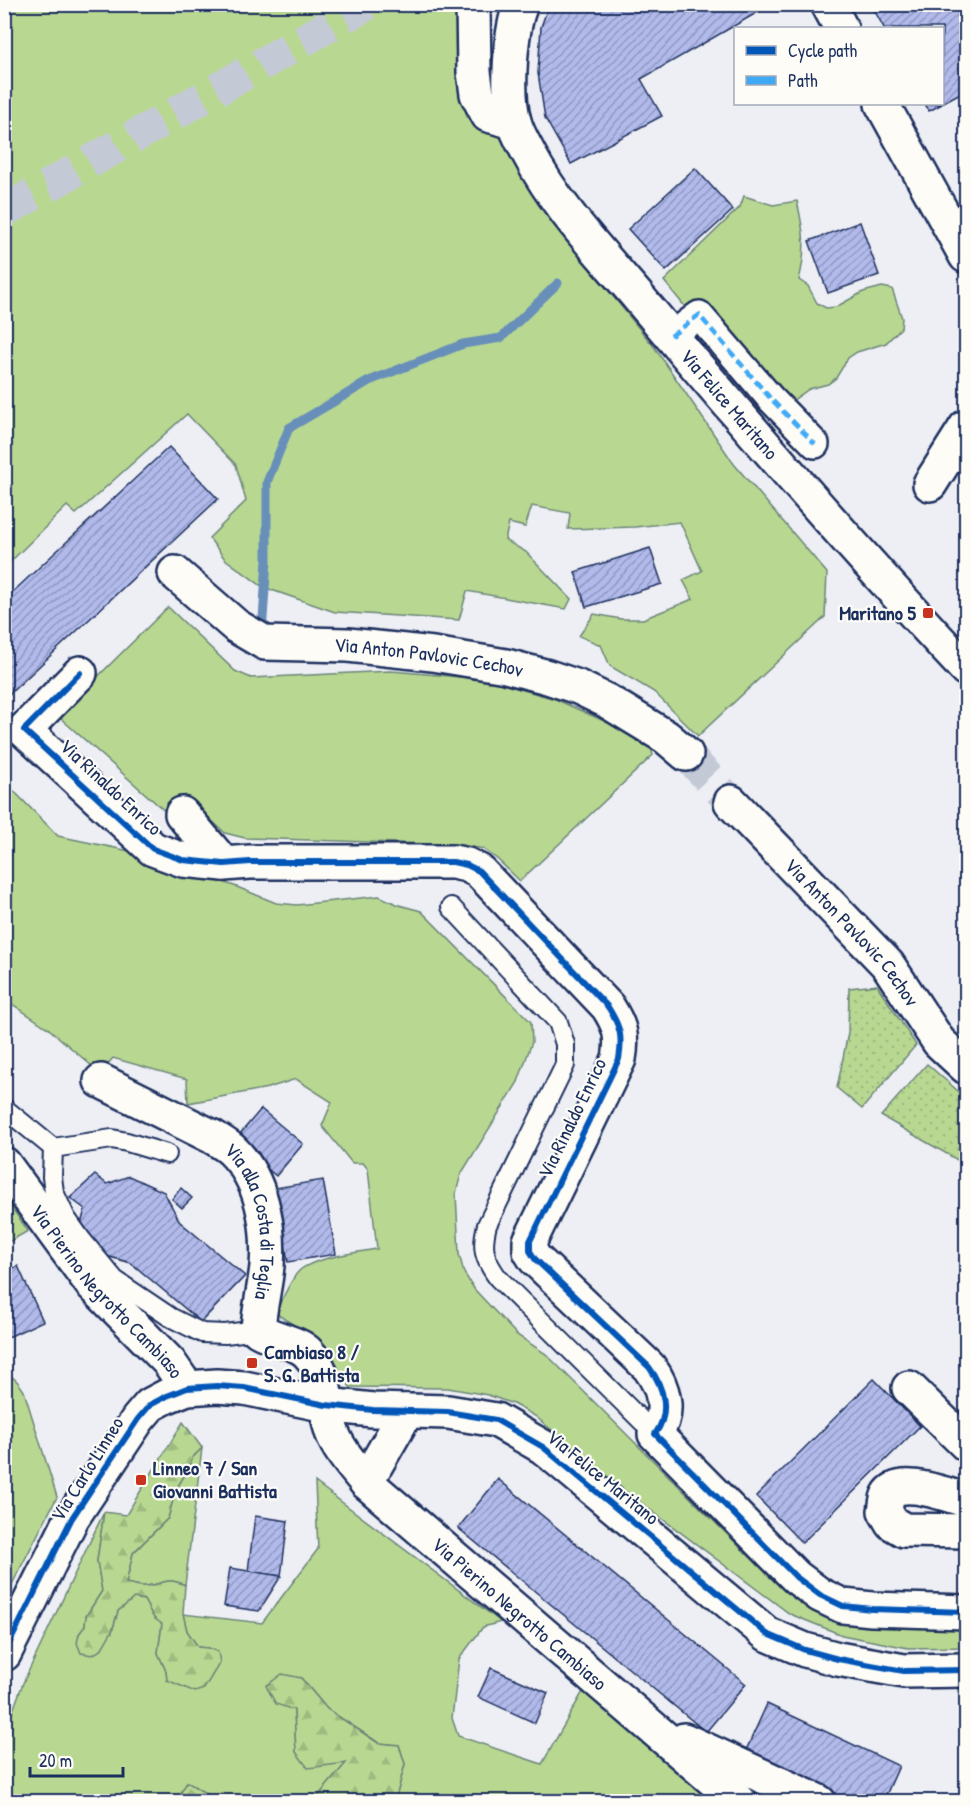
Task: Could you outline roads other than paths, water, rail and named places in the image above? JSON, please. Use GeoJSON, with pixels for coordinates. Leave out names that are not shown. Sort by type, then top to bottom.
{"type":"FeatureCollection","features":[{"type":"Feature","properties":{"kind":"street"},"geometry":{"type":"LineString","coordinates":[[473,4],[474,72],[477,94],[488,115],[514,122]]}},
{"type":"Feature","properties":{"kind":"street","name":"Via Felice Maritano"},"geometry":{"type":"LineString","coordinates":[[521,4],[512,45],[511,105],[514,122],[539,174],[564,209],[671,336],[880,576],[966,669]]}},
{"type":"Feature","properties":{"kind":"street"},"geometry":{"type":"LineString","coordinates":[[828,4],[840,27]]}},
{"type":"Feature","properties":{"kind":"street"},"geometry":{"type":"LineString","coordinates":[[883,105],[966,256]]}},
{"type":"Feature","properties":{"kind":"street"},"geometry":{"type":"LineString","coordinates":[[671,336],[699,315],[771,399],[815,444]]}},
{"type":"Feature","properties":{"kind":"street"},"geometry":{"type":"LineString","coordinates":[[930,484],[966,427]]}},
{"type":"Feature","properties":{"kind":"street","name":"Via Anton Pavlovic Cechov"},"geometry":{"type":"LineString","coordinates":[[175,573],[236,626],[265,643],[348,645],[434,654],[506,666],[548,677],[578,687],[607,701],[666,737],[686,754]]}},
{"type":"Feature","properties":{"kind":"street","name":"Via Rinaldo Enrico"},"geometry":{"type":"LineString","coordinates":[[80,673],[24,730],[153,849],[183,860],[224,864],[453,862],[467,865],[479,871],[608,1006],[621,1036],[619,1059],[530,1241],[530,1251],[535,1259],[650,1367],[657,1378],[664,1401],[664,1415],[661,1426],[655,1434],[796,1577],[820,1595],[843,1606],[872,1610],[966,1612]]}},
{"type":"Feature","properties":{"kind":"street","name":"Via Anton Pavlovic Cechov"},"geometry":{"type":"LineString","coordinates":[[730,802],[888,965],[939,1042],[966,1067]]}},
{"type":"Feature","properties":{"kind":"street","name":"Via Rinaldo Enrico"},"geometry":{"type":"LineString","coordinates":[[182,814],[224,864]]}},
{"type":"Feature","properties":{"kind":"street","name":"Via alla Costa di Teglia"},"geometry":{"type":"LineString","coordinates":[[101,1081],[213,1137],[231,1148],[245,1164],[256,1184],[264,1209],[267,1242],[267,1266],[258,1330],[301,1346],[309,1354],[323,1377],[326,1405]]}},
{"type":"Feature","properties":{"kind":"street","name":"Via Pierino Negrotto Cambiaso"},"geometry":{"type":"LineString","coordinates":[[4,1164],[91,1283],[169,1362],[187,1388]]}},
{"type":"Feature","properties":{"kind":"street","name":"Via Felice Maritano"},"geometry":{"type":"LineString","coordinates":[[187,1388],[217,1386],[244,1388],[326,1405],[448,1412],[496,1420],[543,1447],[767,1634],[805,1650],[838,1659],[904,1671],[966,1670]]}},
{"type":"Feature","properties":{"kind":"street","name":"Via Carlo Linneo"},"geometry":{"type":"LineString","coordinates":[[4,1654],[72,1518],[138,1419],[150,1405],[187,1388]]}},
{"type":"Feature","properties":{"kind":"street"},"geometry":{"type":"LineString","coordinates":[[909,1388],[966,1444]]}},
{"type":"Feature","properties":{"kind":"street","name":"Via Pierino Negrotto Cambiaso"},"geometry":{"type":"LineString","coordinates":[[326,1405],[333,1434],[347,1459],[366,1482],[739,1802]]}},
{"type":"Feature","properties":{"kind":"street"},"geometry":{"type":"LineString","coordinates":[[366,1482],[407,1411]]}},
{"type":"Feature","properties":{"kind":"street"},"geometry":{"type":"LineString","coordinates":[[966,1500],[910,1486],[898,1487],[889,1495],[885,1511],[892,1523],[904,1530],[966,1531]]}},
{"type":"Feature","properties":{"kind":"street"},"geometry":{"type":"LineString","coordinates":[[644,1721],[819,1802]]}},
{"type":"Feature","properties":{"kind":"lane","name":"Via Rinaldo Enrico"},"geometry":{"type":"LineString","coordinates":[[451,907],[558,1023],[565,1044],[565,1065],[487,1225],[482,1243],[488,1264],[498,1278],[655,1434]]}},
{"type":"Feature","properties":{"kind":"lane"},"geometry":{"type":"LineString","coordinates":[[4,1108],[53,1148],[112,1139],[167,1154]]}},
{"type":"Feature","properties":{"kind":"lane"},"geometry":{"type":"LineString","coordinates":[[53,1148],[54,1192],[66,1218],[115,1280],[170,1317],[202,1333],[225,1335],[258,1330]]}},
{"type":"Feature","properties":{"kind":"waterway"},"geometry":{"type":"LineString","coordinates":[[262,633],[267,560],[267,482],[289,428],[369,381],[463,344],[501,338],[558,283]]}},
{"type":"Feature","properties":{"kind":"tunnel"},"geometry":{"type":"LineString","coordinates":[[4,211],[367,4]]}},
{"type":"Feature","properties":{"kind":"tunnel"},"geometry":{"type":"LineString","coordinates":[[686,754],[731,802]]}},
{"type":"Feature","properties":{"kind":"place","name":"Maritano 5"},"geometry":{"type":"Point","coordinates":[928,613]}},
{"type":"Feature","properties":{"kind":"place","name":"Cambiaso 8 / S. G. Battista"},"geometry":{"type":"Point","coordinates":[252,1363]}},
{"type":"Feature","properties":{"kind":"place","name":"Linneo 7 / San Giovanni Battista"},"geometry":{"type":"Point","coordinates":[141,1480]}}]}
